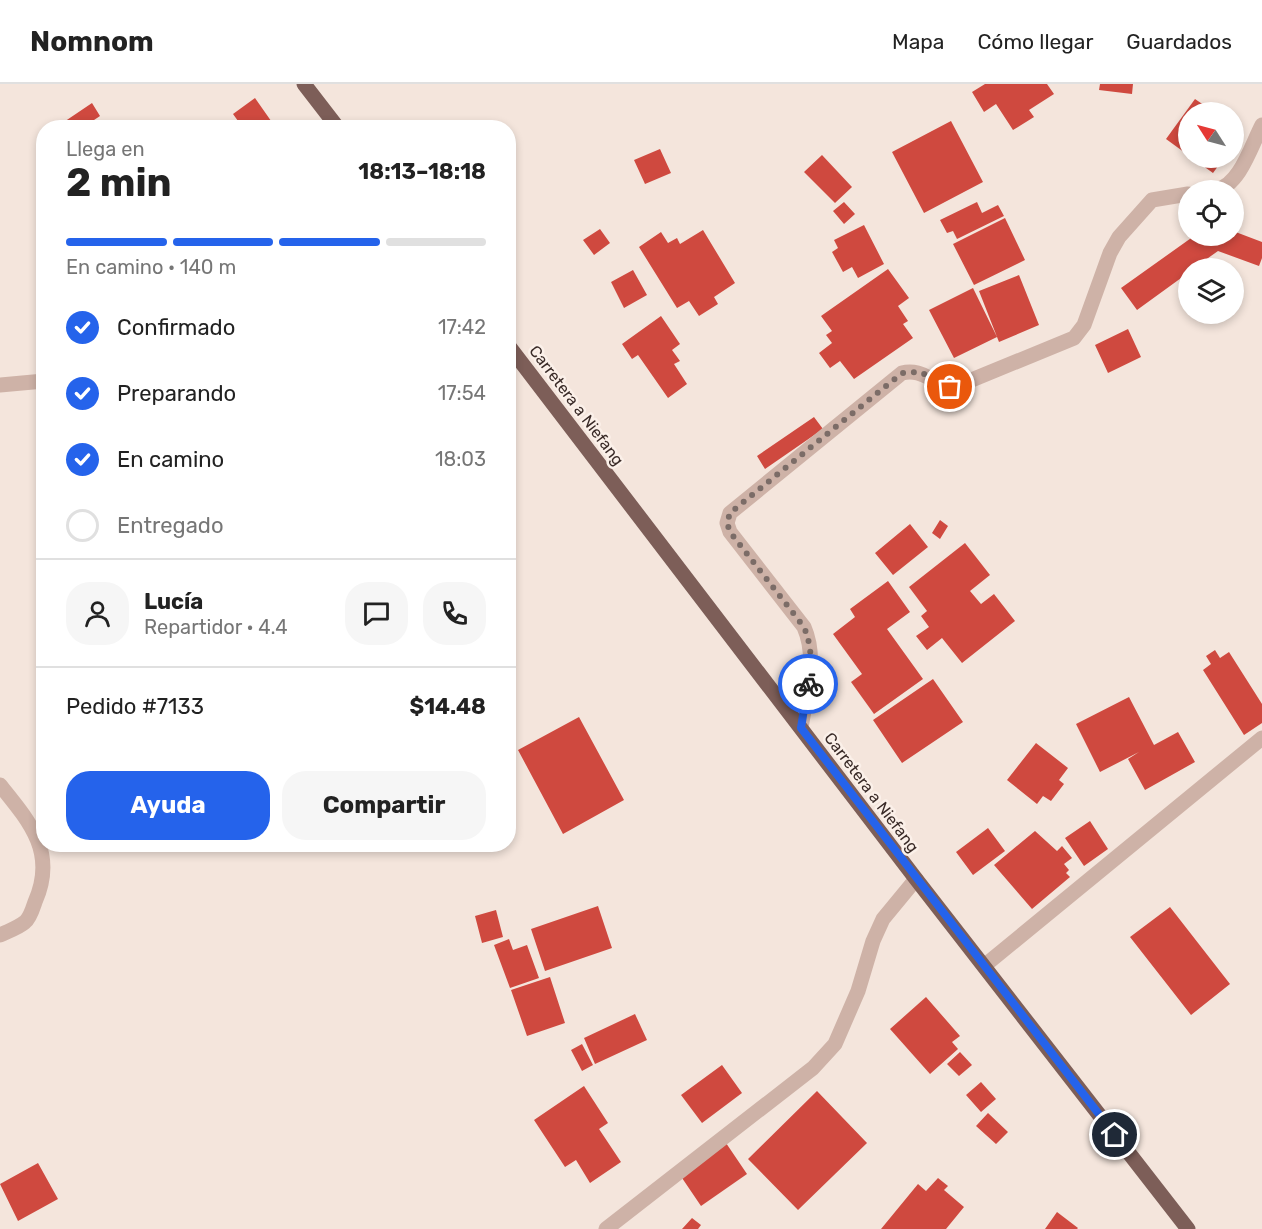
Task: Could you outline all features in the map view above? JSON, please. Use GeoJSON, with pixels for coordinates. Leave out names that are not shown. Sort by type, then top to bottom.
{"type":"FeatureCollection","features":[{"type":"Feature","properties":{"kind":"main road"},"geometry":{"type":"LineString","coordinates":[[304,84],[332,120]]}},
{"type":"Feature","properties":{"kind":"main road","name":"Carretera a Niefang"},"geometry":{"type":"LineString","coordinates":[[516,355],[916,879],[1188,1229]]}},
{"type":"Feature","properties":{"kind":"street"},"geometry":{"type":"LineString","coordinates":[[1233,180],[1262,125]]}},
{"type":"Feature","properties":{"kind":"street"},"geometry":{"type":"LineString","coordinates":[[801,728],[812,662],[810,643],[804,627],[730,532],[727,523],[730,513],[902,373],[920,372],[944,386],[957,386],[1074,338],[1084,325],[1110,254],[1119,237],[1152,200],[1178,196]]}},
{"type":"Feature","properties":{"kind":"street"},"geometry":{"type":"LineString","coordinates":[[0,385],[36,382]]}},
{"type":"Feature","properties":{"kind":"street"},"geometry":{"type":"LineString","coordinates":[[984,966],[1262,738]]}},
{"type":"Feature","properties":{"kind":"street"},"geometry":{"type":"LineString","coordinates":[[0,786],[26,816],[36,834]]}},
{"type":"Feature","properties":{"kind":"street"},"geometry":{"type":"LineString","coordinates":[[0,935],[27,922],[42,888],[44,867],[41,852]]}},
{"type":"Feature","properties":{"kind":"street"},"geometry":{"type":"LineString","coordinates":[[606,1229],[813,1068],[835,1044],[858,991],[873,941],[883,919],[916,879]]}},
{"type":"Feature","properties":{"kind":"building"},"geometry":{"type":"Polygon","coordinates":[[[985,84],[1047,84],[1054,94],[1029,110],[1034,117],[1013,130],[996,104],[984,112],[972,92],[985,84]]]}},
{"type":"Feature","properties":{"kind":"building"},"geometry":{"type":"Polygon","coordinates":[[[1100,84],[1133,84],[1132,94],[1099,90],[1100,84]]]}},
{"type":"Feature","properties":{"kind":"building"},"geometry":{"type":"Polygon","coordinates":[[[255,98],[270,120],[237,120],[233,114],[255,98]]]}},
{"type":"Feature","properties":{"kind":"building"},"geometry":{"type":"Polygon","coordinates":[[[92,103],[100,116],[94,120],[67,120],[92,103]]]}},
{"type":"Feature","properties":{"kind":"building"},"geometry":{"type":"Polygon","coordinates":[[[951,121],[983,182],[924,213],[892,152],[951,121]]]}},
{"type":"Feature","properties":{"kind":"building"},"geometry":{"type":"Polygon","coordinates":[[[1178,122],[1178,148],[1166,139],[1178,122]]]}},
{"type":"Feature","properties":{"kind":"building"},"geometry":{"type":"Polygon","coordinates":[[[660,149],[671,173],[645,184],[634,160],[660,149]]]}},
{"type":"Feature","properties":{"kind":"building"},"geometry":{"type":"Polygon","coordinates":[[[822,155],[852,187],[835,203],[804,172],[822,155]]]}},
{"type":"Feature","properties":{"kind":"building"},"geometry":{"type":"Polygon","coordinates":[[[1206,168],[1217,168],[1213,173],[1206,168]]]}},
{"type":"Feature","properties":{"kind":"building"},"geometry":{"type":"Polygon","coordinates":[[[844,202],[855,214],[844,224],[833,211],[844,202]]]}},
{"type":"Feature","properties":{"kind":"building"},"geometry":{"type":"Polygon","coordinates":[[[977,202],[982,213],[998,205],[1004,216],[957,239],[953,231],[947,233],[940,220],[977,202]]]}},
{"type":"Feature","properties":{"kind":"building"},"geometry":{"type":"Polygon","coordinates":[[[1005,218],[1025,260],[974,285],[953,244],[1005,218]]]}},
{"type":"Feature","properties":{"kind":"building"},"geometry":{"type":"Polygon","coordinates":[[[864,225],[884,264],[858,278],[852,267],[843,272],[832,252],[838,248],[834,240],[864,225]]]}},
{"type":"Feature","properties":{"kind":"building"},"geometry":{"type":"Polygon","coordinates":[[[600,229],[610,243],[594,255],[583,240],[600,229]]]}},
{"type":"Feature","properties":{"kind":"building"},"geometry":{"type":"Polygon","coordinates":[[[703,230],[735,283],[714,297],[718,304],[699,316],[689,301],[677,308],[639,247],[661,232],[668,243],[677,238],[680,244],[703,230]]]}},
{"type":"Feature","properties":{"kind":"building"},"geometry":{"type":"Polygon","coordinates":[[[1244,235],[1262,242],[1262,258],[1259,266],[1244,261],[1244,258],[1218,251],[1208,258],[1178,258],[1178,280],[1137,310],[1121,288],[1180,246],[1244,246],[1244,235]]]}},
{"type":"Feature","properties":{"kind":"building"},"geometry":{"type":"Polygon","coordinates":[[[888,269],[909,298],[898,306],[908,321],[903,324],[913,338],[854,379],[840,361],[830,368],[819,353],[832,343],[826,335],[832,331],[821,316],[888,269]]]}},
{"type":"Feature","properties":{"kind":"building"},"geometry":{"type":"Polygon","coordinates":[[[633,270],[647,295],[624,308],[611,282],[633,270]]]}},
{"type":"Feature","properties":{"kind":"building"},"geometry":{"type":"Polygon","coordinates":[[[1019,275],[1039,325],[999,342],[979,291],[1019,275]]]}},
{"type":"Feature","properties":{"kind":"building"},"geometry":{"type":"Polygon","coordinates":[[[973,288],[997,337],[954,358],[929,310],[973,288]]]}},
{"type":"Feature","properties":{"kind":"building"},"geometry":{"type":"Polygon","coordinates":[[[661,316],[680,344],[672,350],[680,361],[674,364],[687,384],[668,398],[638,355],[632,359],[622,344],[661,316]]]}},
{"type":"Feature","properties":{"kind":"building"},"geometry":{"type":"Polygon","coordinates":[[[1128,329],[1141,357],[1108,373],[1095,345],[1128,329]]]}},
{"type":"Feature","properties":{"kind":"building"},"geometry":{"type":"Polygon","coordinates":[[[814,417],[823,429],[765,469],[757,456],[814,417]]]}},
{"type":"Feature","properties":{"kind":"building"},"geometry":{"type":"Polygon","coordinates":[[[940,520],[948,526],[940,539],[932,533],[940,520]]]}},
{"type":"Feature","properties":{"kind":"building"},"geometry":{"type":"Polygon","coordinates":[[[910,524],[928,547],[893,575],[875,553],[910,524]]]}},
{"type":"Feature","properties":{"kind":"building"},"geometry":{"type":"Polygon","coordinates":[[[965,543],[990,575],[970,591],[981,604],[994,594],[1015,621],[962,663],[942,638],[927,650],[916,636],[929,627],[921,616],[927,611],[909,587],[965,543]]]}},
{"type":"Feature","properties":{"kind":"building"},"geometry":{"type":"Polygon","coordinates":[[[888,581],[910,612],[887,629],[923,679],[874,714],[851,682],[862,674],[833,634],[855,617],[850,609],[888,581]]]}},
{"type":"Feature","properties":{"kind":"building"},"geometry":{"type":"Polygon","coordinates":[[[1215,650],[1220,658],[1229,652],[1262,704],[1262,723],[1244,735],[1203,670],[1211,664],[1206,656],[1215,650]]]}},
{"type":"Feature","properties":{"kind":"building"},"geometry":{"type":"Polygon","coordinates":[[[933,679],[963,722],[902,763],[873,720],[933,679]]]}},
{"type":"Feature","properties":{"kind":"building"},"geometry":{"type":"Polygon","coordinates":[[[1129,697],[1154,745],[1178,732],[1195,762],[1145,790],[1128,759],[1139,752],[1100,772],[1076,724],[1129,697]]]}},
{"type":"Feature","properties":{"kind":"building"},"geometry":{"type":"Polygon","coordinates":[[[579,717],[624,800],[563,834],[518,750],[579,717]]]}},
{"type":"Feature","properties":{"kind":"building"},"geometry":{"type":"Polygon","coordinates":[[[1036,743],[1068,768],[1059,780],[1064,784],[1051,801],[1043,796],[1037,804],[1007,780],[1036,743]]]}},
{"type":"Feature","properties":{"kind":"building"},"geometry":{"type":"Polygon","coordinates":[[[1090,821],[1108,849],[1084,866],[1065,838],[1090,821]]]}},
{"type":"Feature","properties":{"kind":"building"},"geometry":{"type":"Polygon","coordinates":[[[988,828],[1005,851],[973,875],[956,852],[988,828]]]}},
{"type":"Feature","properties":{"kind":"building"},"geometry":{"type":"Polygon","coordinates":[[[1035,831],[1057,851],[1062,846],[1072,858],[1064,864],[1069,870],[1066,873],[1070,877],[1032,909],[994,865],[1035,831]]]}},
{"type":"Feature","properties":{"kind":"building"},"geometry":{"type":"Polygon","coordinates":[[[598,906],[612,948],[545,971],[531,929],[598,906]]]}},
{"type":"Feature","properties":{"kind":"building"},"geometry":{"type":"Polygon","coordinates":[[[1170,907],[1230,984],[1191,1015],[1130,937],[1170,907]]]}},
{"type":"Feature","properties":{"kind":"building"},"geometry":{"type":"Polygon","coordinates":[[[496,910],[503,937],[482,943],[475,916],[496,910]]]}},
{"type":"Feature","properties":{"kind":"building"},"geometry":{"type":"Polygon","coordinates":[[[509,939],[513,950],[527,945],[539,978],[510,988],[494,945],[509,939]]]}},
{"type":"Feature","properties":{"kind":"building"},"geometry":{"type":"Polygon","coordinates":[[[550,977],[565,1023],[527,1036],[511,990],[550,977]]]}},
{"type":"Feature","properties":{"kind":"building"},"geometry":{"type":"Polygon","coordinates":[[[926,997],[960,1036],[952,1042],[958,1049],[930,1074],[890,1029],[926,997]]]}},
{"type":"Feature","properties":{"kind":"building"},"geometry":{"type":"Polygon","coordinates":[[[635,1014],[647,1040],[595,1064],[584,1038],[635,1014]]]}},
{"type":"Feature","properties":{"kind":"building"},"geometry":{"type":"Polygon","coordinates":[[[582,1044],[593,1065],[582,1071],[571,1050],[582,1044]]]}},
{"type":"Feature","properties":{"kind":"building"},"geometry":{"type":"Polygon","coordinates":[[[960,1052],[972,1065],[959,1076],[947,1064],[960,1052]]]}},
{"type":"Feature","properties":{"kind":"building"},"geometry":{"type":"Polygon","coordinates":[[[722,1065],[742,1093],[702,1123],[681,1095],[722,1065]]]}},
{"type":"Feature","properties":{"kind":"building"},"geometry":{"type":"Polygon","coordinates":[[[981,1082],[996,1099],[981,1112],[966,1095],[981,1082]]]}},
{"type":"Feature","properties":{"kind":"building"},"geometry":{"type":"Polygon","coordinates":[[[584,1086],[608,1123],[599,1129],[621,1162],[590,1183],[576,1160],[565,1167],[534,1120],[584,1086]]]}},
{"type":"Feature","properties":{"kind":"building"},"geometry":{"type":"Polygon","coordinates":[[[817,1091],[867,1143],[798,1210],[748,1159],[817,1091]]]}},
{"type":"Feature","properties":{"kind":"building"},"geometry":{"type":"Polygon","coordinates":[[[988,1113],[1008,1132],[996,1144],[976,1126],[988,1113]]]}},
{"type":"Feature","properties":{"kind":"building"},"geometry":{"type":"Polygon","coordinates":[[[726,1143],[747,1174],[701,1206],[680,1175],[726,1143]]]}},
{"type":"Feature","properties":{"kind":"building"},"geometry":{"type":"Polygon","coordinates":[[[38,1163],[58,1199],[18,1221],[0,1184],[38,1163]]]}},
{"type":"Feature","properties":{"kind":"building"},"geometry":{"type":"Polygon","coordinates":[[[938,1178],[948,1186],[944,1190],[964,1207],[946,1229],[881,1229],[918,1184],[926,1191],[938,1178]]]}},
{"type":"Feature","properties":{"kind":"building"},"geometry":{"type":"Polygon","coordinates":[[[1057,1212],[1078,1228],[1045,1229],[1057,1212]]]}},
{"type":"Feature","properties":{"kind":"building"},"geometry":{"type":"Polygon","coordinates":[[[692,1218],[701,1225],[698,1229],[682,1229],[692,1218]]]}},
{"type":"Feature","properties":{"kind":"way so far"},"geometry":{"type":"LineString","coordinates":[[808,684],[812,662],[810,643],[804,627],[730,532],[727,523],[730,513],[902,373],[911,370],[920,372],[950,387]]}},
{"type":"Feature","properties":{"kind":"route"},"geometry":{"type":"LineString","coordinates":[[808,684],[801,728],[1115,1135]]}}]}
